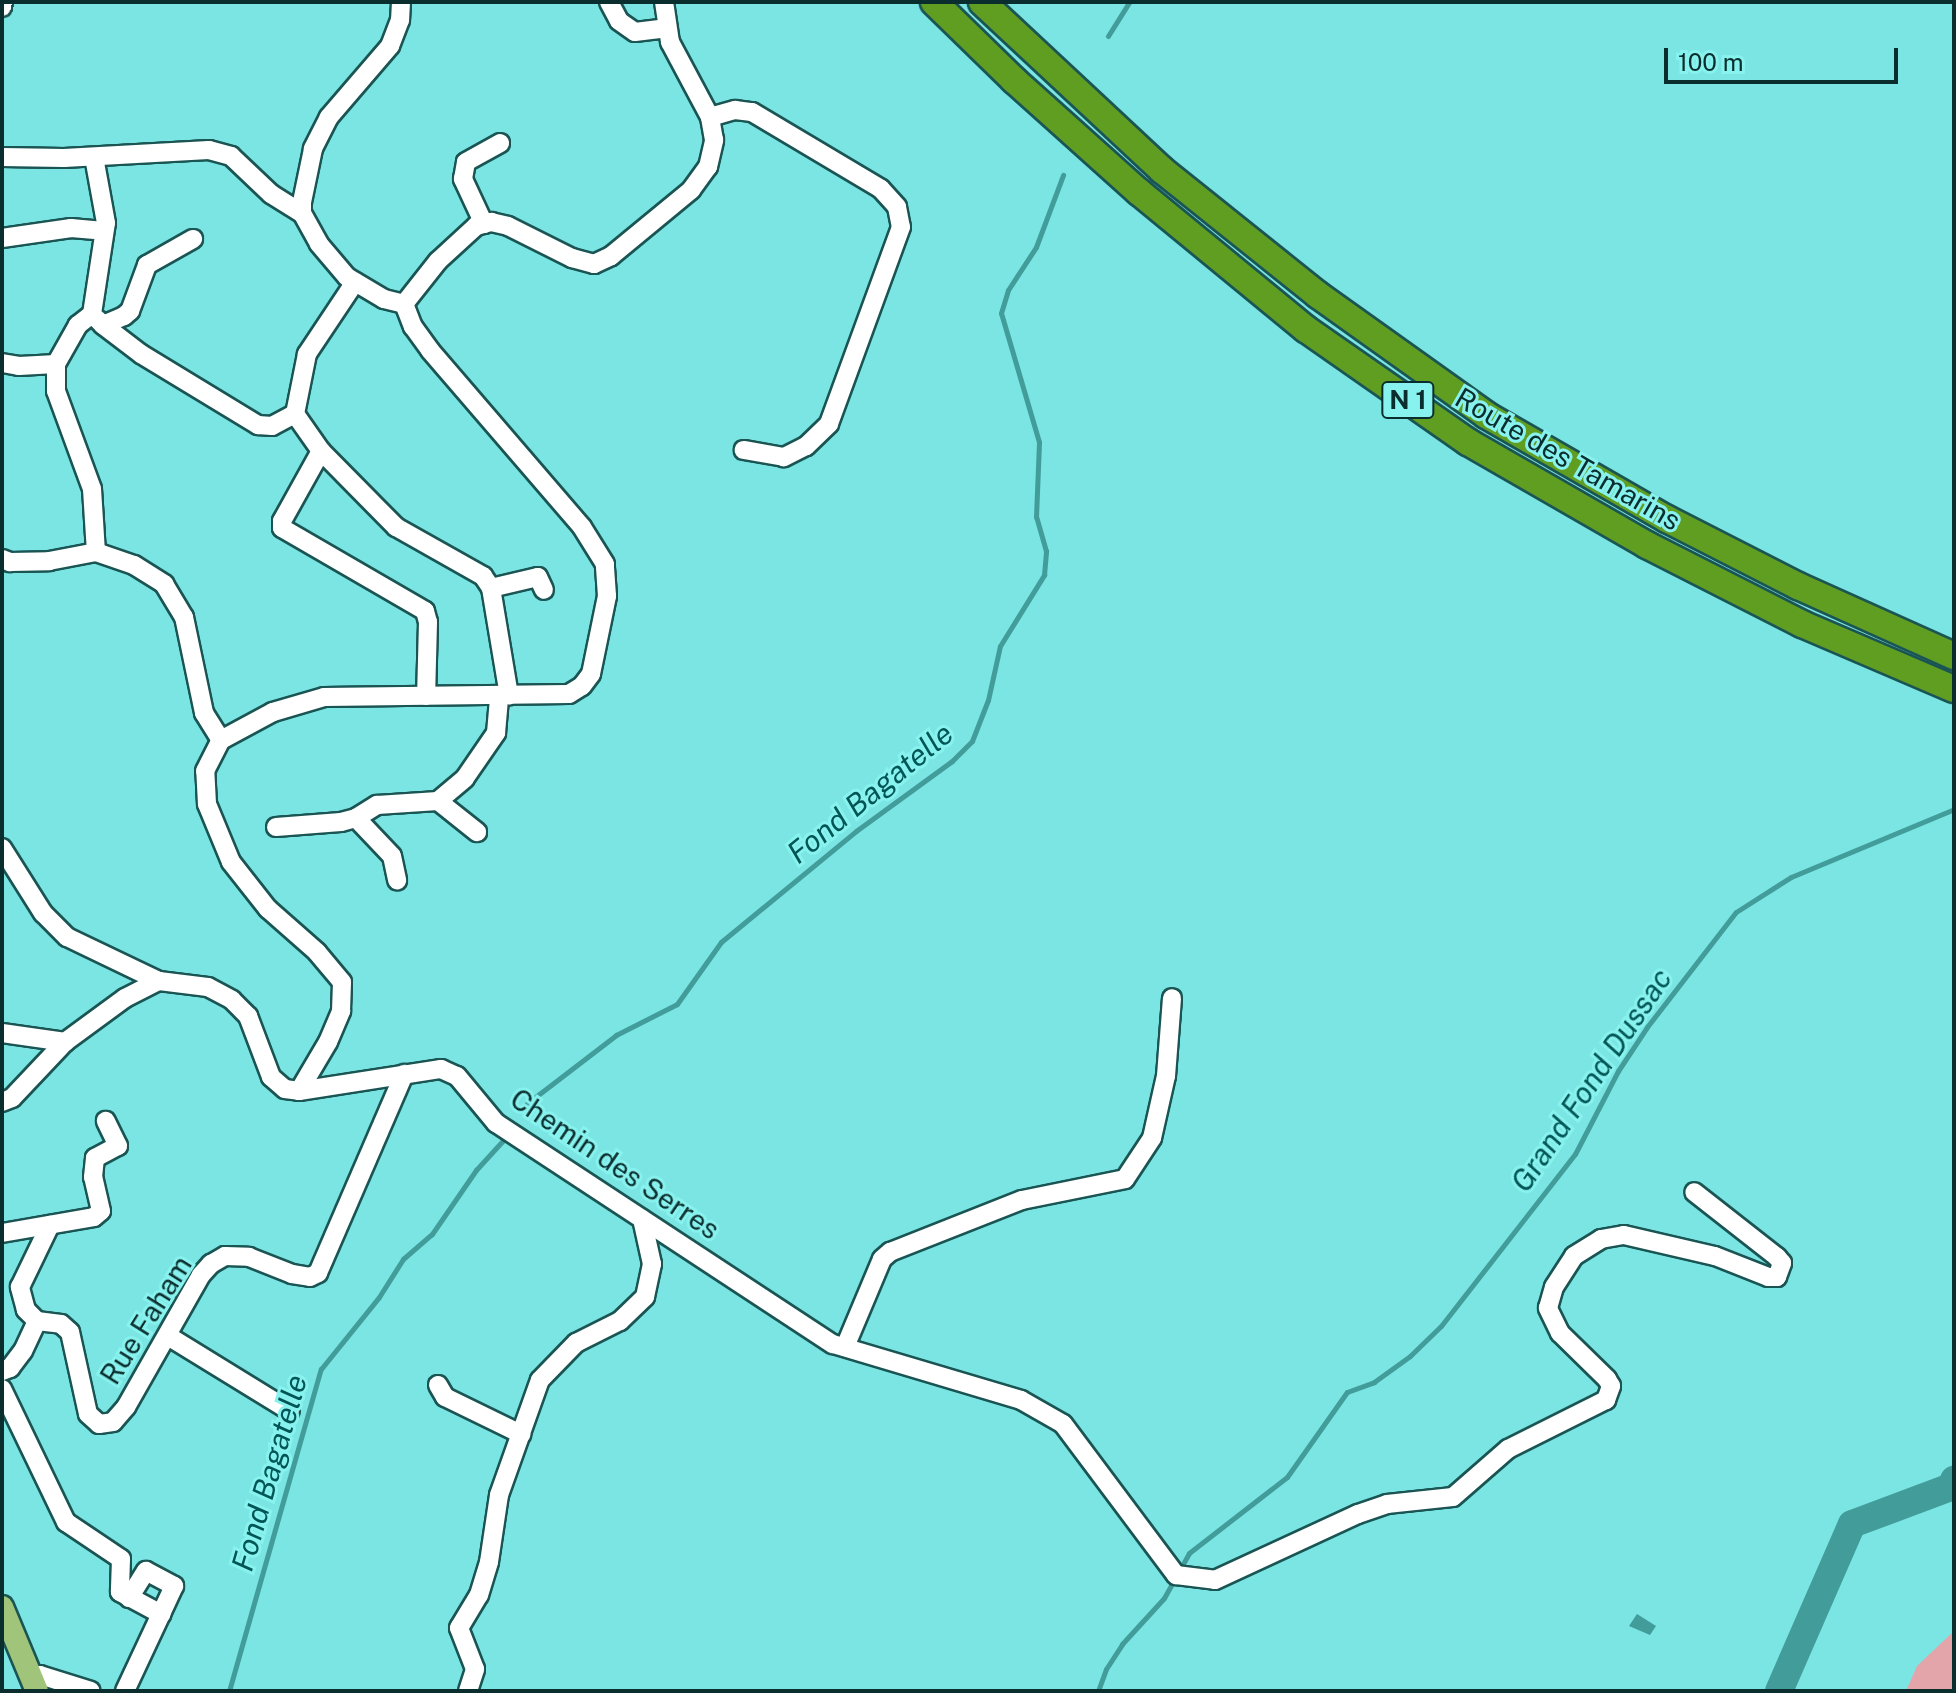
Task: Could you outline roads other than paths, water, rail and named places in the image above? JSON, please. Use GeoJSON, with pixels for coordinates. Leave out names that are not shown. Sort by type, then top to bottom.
{"type":"FeatureCollection","features":[{"type":"Feature","properties":{"kind":"highway","name":"Route des Tamarins"},"geometry":{"type":"LineString","coordinates":[[934,2],[1014,80],[1139,192],[1306,329],[1468,442],[1647,545],[1802,624],[1954,689]]}},
{"type":"Feature","properties":{"kind":"highway","name":"Route des Tamarins"},"geometry":{"type":"LineString","coordinates":[[982,2],[1162,170],[1318,295],[1486,415],[1667,519],[1798,586],[1954,656]]}},
{"type":"Feature","properties":{"kind":"main road"},"geometry":{"type":"LineString","coordinates":[[2,1607],[34,1684]]}},
{"type":"Feature","properties":{"kind":"street"},"geometry":{"type":"LineString","coordinates":[[302,213],[305,178],[313,149],[329,117],[390,46],[400,20],[401,2]]}},
{"type":"Feature","properties":{"kind":"street"},"geometry":{"type":"LineString","coordinates":[[609,2],[619,21],[635,32],[666,28]]}},
{"type":"Feature","properties":{"kind":"street"},"geometry":{"type":"LineString","coordinates":[[404,304],[438,261],[476,226],[508,226],[572,258],[594,264],[611,256],[691,190],[708,167],[714,140],[710,117],[666,28],[664,2]]}},
{"type":"Feature","properties":{"kind":"street"},"geometry":{"type":"LineString","coordinates":[[710,117],[735,110],[752,112],[881,189],[897,207],[901,227],[829,424],[806,446],[784,457],[744,450]]}},
{"type":"Feature","properties":{"kind":"street"},"geometry":{"type":"LineString","coordinates":[[484,224],[463,179],[466,162],[500,143]]}},
{"type":"Feature","properties":{"kind":"street"},"geometry":{"type":"LineString","coordinates":[[2,157],[94,157],[209,150],[231,156],[271,194],[302,213],[319,244],[355,282],[384,299],[404,304]]}},
{"type":"Feature","properties":{"kind":"street"},"geometry":{"type":"LineString","coordinates":[[94,157],[104,231],[98,320]]}},
{"type":"Feature","properties":{"kind":"street"},"geometry":{"type":"LineString","coordinates":[[2,238],[71,228],[104,231]]}},
{"type":"Feature","properties":{"kind":"street"},"geometry":{"type":"LineString","coordinates":[[96,552],[92,489],[56,391],[56,364],[78,325],[130,311],[147,265],[193,239]]}},
{"type":"Feature","properties":{"kind":"street"},"geometry":{"type":"LineString","coordinates":[[276,827],[356,818],[377,805],[438,801],[465,778],[496,733],[504,695],[491,588],[474,569],[408,537],[321,451],[295,414],[307,354],[355,282]]}},
{"type":"Feature","properties":{"kind":"street"},"geometry":{"type":"LineString","coordinates":[[2,848],[43,913],[67,937],[159,981],[208,987],[232,1000],[248,1016],[271,1077],[285,1089],[299,1091],[328,1042],[341,1011],[342,982],[317,952],[268,909],[231,862],[207,804],[205,771],[221,740],[299,702],[324,697],[569,694],[582,686],[591,674],[607,596],[605,564],[582,527],[430,350],[413,327],[404,304]]}},
{"type":"Feature","properties":{"kind":"street"},"geometry":{"type":"LineString","coordinates":[[98,320],[141,354],[258,425],[272,426],[295,414]]}},
{"type":"Feature","properties":{"kind":"street"},"geometry":{"type":"LineString","coordinates":[[2,363],[19,366],[56,364]]}},
{"type":"Feature","properties":{"kind":"street"},"geometry":{"type":"LineString","coordinates":[[321,451],[282,521],[282,528],[425,611],[428,622],[426,696]]}},
{"type":"Feature","properties":{"kind":"street"},"geometry":{"type":"LineString","coordinates":[[2,559],[10,562],[49,561],[96,552],[134,565],[164,584],[184,617],[204,713],[221,740]]}},
{"type":"Feature","properties":{"kind":"street"},"geometry":{"type":"LineString","coordinates":[[491,588],[538,577],[544,590]]}},
{"type":"Feature","properties":{"kind":"street"},"geometry":{"type":"LineString","coordinates":[[438,801],[468,828],[477,832]]}},
{"type":"Feature","properties":{"kind":"street"},"geometry":{"type":"LineString","coordinates":[[356,818],[392,856],[397,880]]}},
{"type":"Feature","properties":{"kind":"street"},"geometry":{"type":"LineString","coordinates":[[2,1102],[12,1098],[65,1042],[125,998],[159,981]]}},
{"type":"Feature","properties":{"kind":"street"},"geometry":{"type":"LineString","coordinates":[[845,1347],[882,1259],[890,1252],[1022,1200],[1125,1179],[1152,1138],[1166,1076],[1172,998]]}},
{"type":"Feature","properties":{"kind":"street"},"geometry":{"type":"LineString","coordinates":[[2,1033],[65,1042]]}},
{"type":"Feature","properties":{"kind":"street","name":"Chemin des Serres"},"geometry":{"type":"LineString","coordinates":[[299,1091],[441,1069],[457,1076],[496,1123],[833,1344],[1021,1400],[1063,1424],[1176,1575],[1215,1580],[1358,1514],[1387,1504],[1453,1497],[1508,1449],[1606,1400],[1611,1386],[1607,1379],[1560,1333],[1548,1308],[1554,1287],[1574,1256],[1601,1239],[1624,1235],[1715,1256],[1768,1277],[1777,1277],[1782,1263],[1777,1257],[1694,1192]]}},
{"type":"Feature","properties":{"kind":"street","name":"Rue Faham"},"geometry":{"type":"LineString","coordinates":[[37,1321],[61,1324],[70,1332],[83,1403],[99,1424],[113,1422],[126,1407],[201,1275],[211,1264],[225,1256],[249,1257],[301,1275],[318,1273],[404,1074]]}},
{"type":"Feature","properties":{"kind":"street"},"geometry":{"type":"LineString","coordinates":[[2,1233],[94,1217],[101,1211],[102,1201],[93,1177],[95,1158],[118,1146],[106,1121]]}},
{"type":"Feature","properties":{"kind":"street"},"geometry":{"type":"LineString","coordinates":[[468,1691],[475,1669],[459,1628],[479,1595],[489,1562],[499,1495],[540,1380],[576,1343],[620,1321],[645,1297],[652,1264],[642,1219]]}},
{"type":"Feature","properties":{"kind":"street"},"geometry":{"type":"LineString","coordinates":[[2,1371],[10,1368],[23,1351],[37,1321],[26,1310],[20,1287],[50,1225]]}},
{"type":"Feature","properties":{"kind":"street"},"geometry":{"type":"LineString","coordinates":[[168,1336],[290,1411]]}},
{"type":"Feature","properties":{"kind":"street"},"geometry":{"type":"LineString","coordinates":[[438,1385],[445,1397],[521,1434]]}},
{"type":"Feature","properties":{"kind":"street"},"geometry":{"type":"LineString","coordinates":[[2,1389],[66,1522],[121,1559],[120,1592],[161,1614]]}},
{"type":"Feature","properties":{"kind":"street"},"geometry":{"type":"LineString","coordinates":[[125,1691],[174,1586],[146,1571],[129,1598]]}},
{"type":"Feature","properties":{"kind":"street"},"geometry":{"type":"LineString","coordinates":[[34,1684],[40,1675],[91,1691]]}},
{"type":"Feature","properties":{"kind":"water"},"geometry":{"type":"Polygon","coordinates":[[[1637,1614],[1656,1626],[1650,1635],[1629,1626],[1637,1614]]]}},
{"type":"Feature","properties":{"kind":"waterway","name":"Fond Bagatelle"},"geometry":{"type":"LineString","coordinates":[[1108,36],[1129,2]]}},
{"type":"Feature","properties":{"kind":"waterway","name":"Fond Bagatelle"},"geometry":{"type":"LineString","coordinates":[[521,1108],[616,1035],[677,1004],[721,942],[856,831],[952,761],[972,741],[988,700],[1000,646],[1044,575],[1046,551],[1036,517],[1039,442],[1001,313],[1008,290],[1036,247],[1063,175]]}},
{"type":"Feature","properties":{"kind":"waterway","name":"Grand Fond Dussac"},"geometry":{"type":"LineString","coordinates":[[1098,1691],[1106,1669],[1122,1644],[1164,1598],[1189,1553],[1287,1477],[1347,1392],[1374,1382],[1410,1356],[1441,1326],[1575,1154],[1618,1071],[1647,1027],[1736,912],[1791,877],[1954,809]]}},
{"type":"Feature","properties":{"kind":"waterway","name":"Fond Bagatelle"},"geometry":{"type":"LineString","coordinates":[[229,1691],[321,1369],[379,1297],[403,1259],[432,1234],[476,1170],[507,1136]]}},
{"type":"Feature","properties":{"kind":"waterway"},"geometry":{"type":"LineString","coordinates":[[1779,1691],[1852,1524],[1951,1487],[1954,1480]]}}]}
